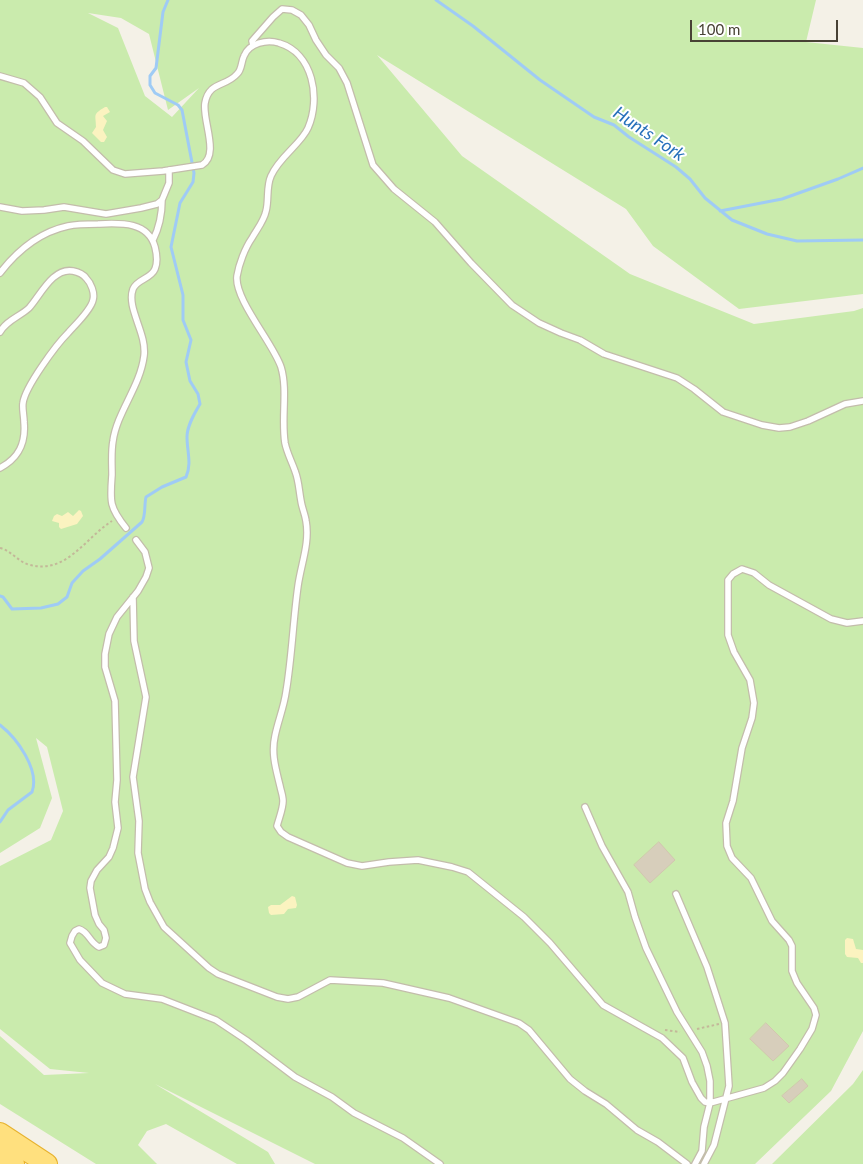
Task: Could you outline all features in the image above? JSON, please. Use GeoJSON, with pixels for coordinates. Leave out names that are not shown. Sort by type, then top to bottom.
{"type":"FeatureCollection","features":[{"type":"Feature","properties":{"kind":"highway"},"geometry":{"type":"LineString","coordinates":[[0,1132],[47,1164]]}},
{"type":"Feature","properties":{"kind":"highway"},"geometry":{"type":"LineString","coordinates":[[0,1154],[14,1164]]}},
{"type":"Feature","properties":{"kind":"lane"},"geometry":{"type":"LineString","coordinates":[[253,45],[252,41],[257,34],[282,10],[292,10],[301,16],[310,25],[316,40],[326,55],[339,68],[347,83],[373,166],[394,189],[436,222],[471,263],[512,305],[539,322],[560,333],[580,340],[604,354],[677,378],[694,388],[723,412],[762,425],[779,428],[790,427],[846,404],[863,400]]}},
{"type":"Feature","properties":{"kind":"lane"},"geometry":{"type":"LineString","coordinates":[[0,76],[24,83],[40,97],[57,123],[83,141],[113,170],[126,174],[202,165],[209,159],[210,148],[205,112],[208,93],[216,85],[229,81],[239,73],[245,53],[253,45],[271,41],[286,45],[298,54],[309,69],[314,89],[308,129],[302,138],[289,150],[270,178],[266,210],[261,224],[250,241],[237,279],[238,287],[244,300],[281,367],[285,445],[297,474],[307,534],[295,602],[286,691],[274,737],[273,757],[284,802],[278,826],[281,832],[288,838],[347,863],[362,866],[418,860],[468,872],[524,917],[550,943],[603,1005],[662,1038],[683,1058],[692,1082],[705,1102],[764,1088],[775,1081],[784,1073],[800,1049],[812,1029],[816,1016],[814,1008],[797,983],[792,970],[792,946],[790,940],[772,921],[751,878],[732,858],[727,846],[726,823],[733,801],[742,748],[752,718],[754,703],[750,680],[734,652],[728,635],[728,580],[733,574],[742,570],[754,573],[769,585],[831,619],[847,622],[863,621]]}},
{"type":"Feature","properties":{"kind":"lane"},"geometry":{"type":"LineString","coordinates":[[153,240],[159,224],[169,170]]}},
{"type":"Feature","properties":{"kind":"lane"},"geometry":{"type":"LineString","coordinates":[[0,207],[44,210],[64,207],[106,214],[157,204],[162,200]]}},
{"type":"Feature","properties":{"kind":"lane"},"geometry":{"type":"LineString","coordinates":[[0,272],[24,247],[55,230],[68,226],[130,224],[141,228],[153,240],[158,258],[155,270],[133,289],[132,302],[144,338],[145,351],[142,368],[113,441],[109,496],[112,508],[126,528]]}},
{"type":"Feature","properties":{"kind":"lane"},"geometry":{"type":"LineString","coordinates":[[0,332],[8,322],[28,308],[48,283],[61,273],[69,270],[80,273],[86,278],[93,290],[93,300],[88,308],[62,339],[30,385],[22,402],[25,431],[23,444],[20,452],[12,462],[0,468]]}},
{"type":"Feature","properties":{"kind":"lane"},"geometry":{"type":"LineString","coordinates":[[136,540],[145,552],[149,568],[146,578],[117,617],[109,634],[106,654],[105,668],[115,701],[117,780],[115,802],[118,828],[109,857],[97,870],[91,881],[90,888],[95,915],[98,924],[104,930],[106,938],[104,945],[99,947],[93,944],[84,930],[79,929],[75,931],[70,943],[73,951],[102,983],[125,994],[162,999],[216,1020],[295,1077],[324,1092],[354,1113],[403,1138],[440,1164]]}},
{"type":"Feature","properties":{"kind":"lane"},"geometry":{"type":"LineString","coordinates":[[133,596],[134,641],[146,697],[133,777],[139,821],[138,853],[145,888],[150,902],[164,927],[214,971],[277,997],[288,999],[298,997],[330,980],[370,982],[442,996],[519,1022],[529,1030],[570,1079],[606,1104],[637,1130],[658,1142],[687,1164]]}},
{"type":"Feature","properties":{"kind":"lane"},"geometry":{"type":"LineString","coordinates":[[585,807],[602,846],[628,892],[646,948],[677,1012],[702,1052],[707,1066],[710,1081],[710,1102],[704,1127],[702,1151],[695,1164]]}},
{"type":"Feature","properties":{"kind":"lane"},"geometry":{"type":"LineString","coordinates":[[676,894],[708,967],[725,1023],[729,1086],[714,1145],[704,1164]]}},
{"type":"Feature","properties":{"kind":"path"},"geometry":{"type":"LineString","coordinates":[[0,548],[7,550],[28,565],[39,567],[55,564],[72,556],[110,522],[118,518]]}},
{"type":"Feature","properties":{"kind":"green space"},"geometry":{"type":"Polygon","coordinates":[[[0,0],[816,0],[806,42],[863,48],[863,294],[739,309],[653,246],[626,209],[377,55],[462,156],[630,274],[754,324],[854,311],[863,308],[863,1031],[831,1091],[755,1164],[315,1164],[155,1084],[268,1152],[275,1164],[237,1164],[166,1124],[147,1131],[138,1145],[157,1164],[96,1164],[0,1104],[0,1036],[44,1075],[89,1073],[50,1069],[0,1029],[0,866],[51,840],[63,811],[47,747],[36,738],[52,798],[40,828],[0,853],[0,0]],[[88,13],[118,28],[145,96],[172,117],[199,88],[168,110],[149,34],[121,18],[88,13]]]}},
{"type":"Feature","properties":{"kind":"green space"},"geometry":{"type":"Polygon","coordinates":[[[863,1070],[863,1164],[772,1164],[853,1084],[863,1070]]]}},
{"type":"Feature","properties":{"kind":"sand"},"geometry":{"type":"Polygon","coordinates":[[[105,107],[110,112],[103,116],[107,121],[103,130],[107,137],[104,142],[101,142],[92,133],[96,127],[96,113],[105,107]]]}},
{"type":"Feature","properties":{"kind":"sand"},"geometry":{"type":"Polygon","coordinates":[[[79,510],[83,516],[77,524],[61,529],[59,523],[52,521],[57,514],[62,516],[68,512],[73,516],[79,510]]]}},
{"type":"Feature","properties":{"kind":"sand"},"geometry":{"type":"Polygon","coordinates":[[[292,896],[295,897],[296,908],[288,909],[284,914],[271,915],[269,913],[268,907],[280,905],[292,896]]]}},
{"type":"Feature","properties":{"kind":"sand"},"geometry":{"type":"Polygon","coordinates":[[[847,938],[853,939],[856,949],[863,950],[863,963],[858,958],[847,957],[845,954],[845,940],[847,938]]]}},
{"type":"Feature","properties":{"kind":"building"},"geometry":{"type":"Polygon","coordinates":[[[659,842],[675,860],[650,883],[634,865],[659,842]]]}},
{"type":"Feature","properties":{"kind":"building"},"geometry":{"type":"Polygon","coordinates":[[[766,1023],[789,1046],[773,1061],[750,1039],[766,1023]]]}},
{"type":"Feature","properties":{"kind":"building"},"geometry":{"type":"Polygon","coordinates":[[[802,1079],[808,1086],[789,1103],[782,1096],[802,1079]]]}},
{"type":"Feature","properties":{"kind":"waterway"},"geometry":{"type":"LineString","coordinates":[[0,596],[3,597],[12,609],[41,608],[58,604],[67,597],[72,583],[83,571],[100,559],[142,522],[146,497],[162,487],[186,477],[188,472],[187,433],[191,420],[200,404],[198,394],[190,381],[186,362],[191,340],[183,320],[183,295],[171,247],[180,203],[193,182],[194,173],[182,110],[178,105],[155,93],[150,85],[150,76],[156,68],[163,12],[168,0]]}},
{"type":"Feature","properties":{"kind":"waterway","name":"Hunts Fork"},"geometry":{"type":"LineString","coordinates":[[436,0],[473,26],[540,80],[594,117],[614,125],[629,137],[676,167],[690,179],[705,198],[732,220],[767,234],[797,241],[863,240]]}},
{"type":"Feature","properties":{"kind":"waterway"},"geometry":{"type":"LineString","coordinates":[[720,211],[782,199],[863,168]]}},
{"type":"Feature","properties":{"kind":"waterway"},"geometry":{"type":"LineString","coordinates":[[0,725],[20,746],[30,765],[34,783],[32,792],[8,810],[0,822]]}}]}
